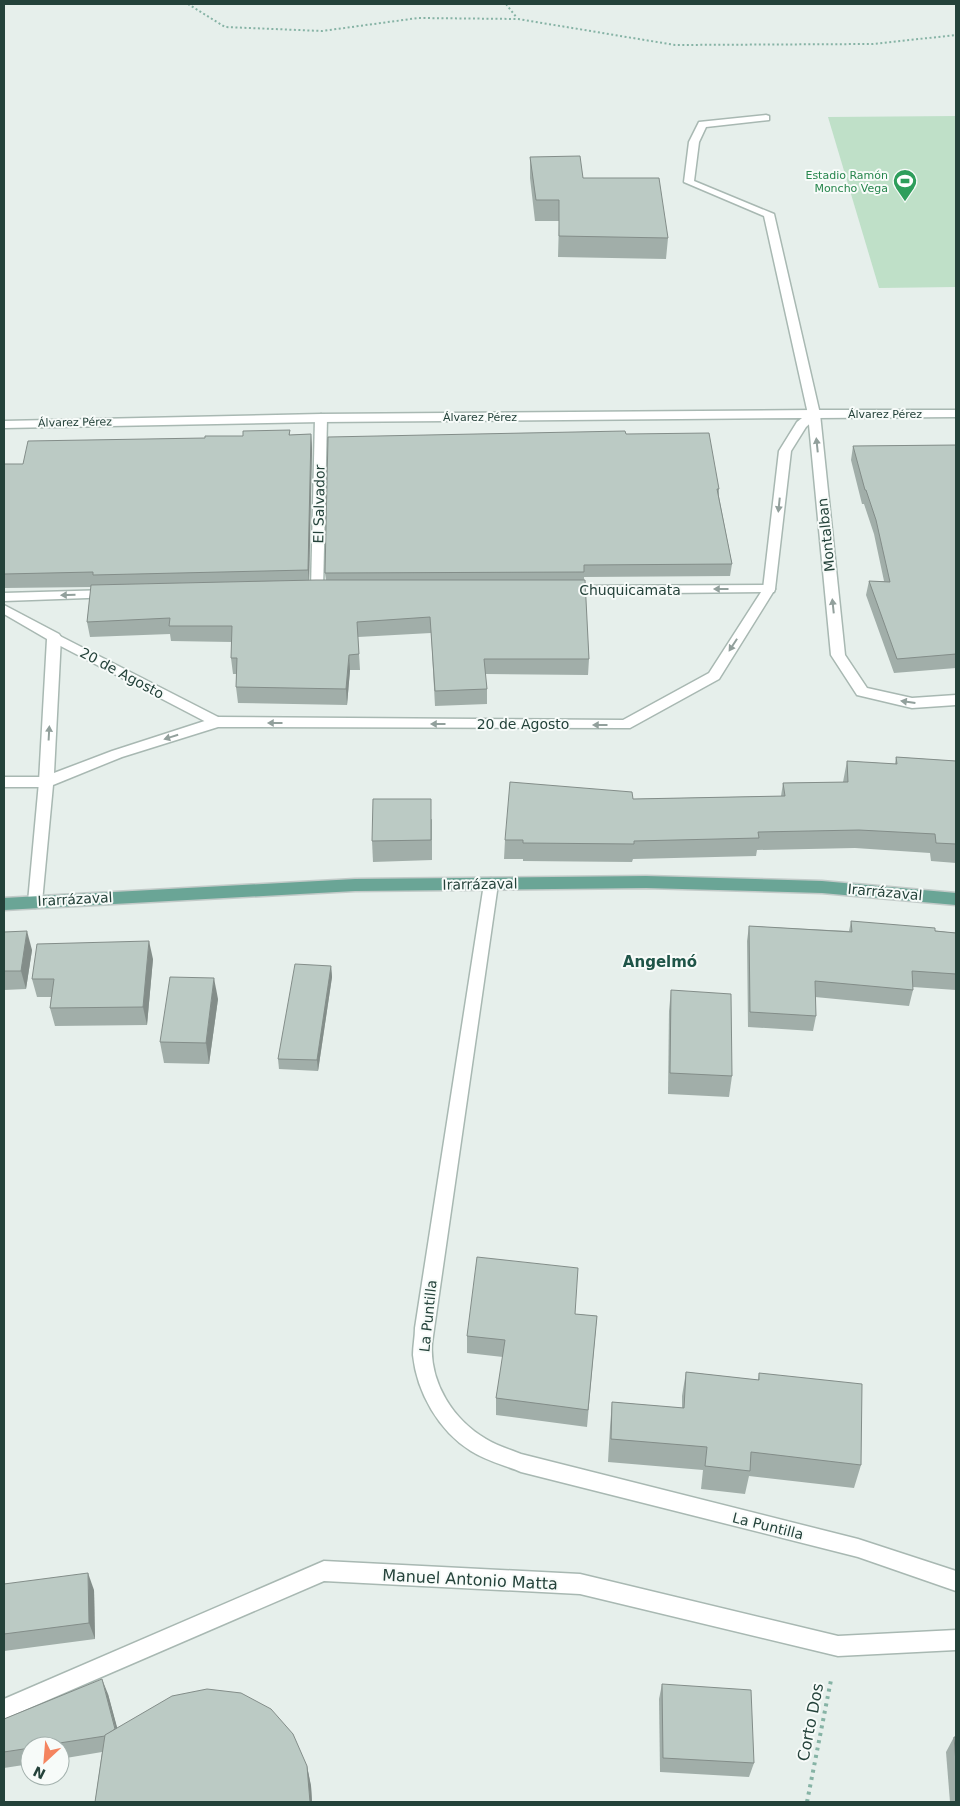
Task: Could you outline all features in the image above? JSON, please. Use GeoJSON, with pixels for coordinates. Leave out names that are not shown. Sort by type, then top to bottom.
{"type":"FeatureCollection","features":[{"type":"Feature","properties":{"kind":"main road","name":"Irarrázaval"},"geometry":{"type":"LineString","coordinates":[[4,904],[355,885],[730,882],[956,898]]}},
{"type":"Feature","properties":{"kind":"street","name":"Montalban"},"geometry":{"type":"LineString","coordinates":[[766,118],[702,124],[694,142],[689,182],[769,214],[814,414],[838,655],[862,692],[912,703],[956,700]]}},
{"type":"Feature","properties":{"kind":"street"},"geometry":{"type":"LineString","coordinates":[[770,589],[785,452],[801,425],[814,414]]}},
{"type":"Feature","properties":{"kind":"street","name":"Álvarez Pérez"},"geometry":{"type":"LineString","coordinates":[[4,424],[321,418],[956,414]]}},
{"type":"Feature","properties":{"kind":"street","name":"El Salvador"},"geometry":{"type":"LineString","coordinates":[[317,590],[321,418]]}},
{"type":"Feature","properties":{"kind":"street","name":"Chuquicamata"},"geometry":{"type":"LineString","coordinates":[[553,590],[770,589]]}},
{"type":"Feature","properties":{"kind":"street","name":"20 de Agosto"},"geometry":{"type":"LineString","coordinates":[[46,782],[117,754],[217,722],[625,725],[714,676],[770,589]]}},
{"type":"Feature","properties":{"kind":"street"},"geometry":{"type":"LineString","coordinates":[[4,597],[121,594]]}},
{"type":"Feature","properties":{"kind":"street","name":"20 de Agosto"},"geometry":{"type":"LineString","coordinates":[[4,609],[217,722]]}},
{"type":"Feature","properties":{"kind":"street"},"geometry":{"type":"LineString","coordinates":[[35,902],[46,782],[54,637]]}},
{"type":"Feature","properties":{"kind":"street"},"geometry":{"type":"LineString","coordinates":[[4,782],[46,782]]}},
{"type":"Feature","properties":{"kind":"street","name":"La Puntilla"},"geometry":{"type":"LineString","coordinates":[[491,884],[424,1328],[422,1357],[424,1367],[429,1386],[443,1413],[464,1435],[484,1448],[521,1463],[858,1548],[956,1582]]}},
{"type":"Feature","properties":{"kind":"street","name":"Manuel Antonio Matta"},"geometry":{"type":"LineString","coordinates":[[4,1708],[324,1571],[580,1584],[838,1646],[956,1640]]}},
{"type":"Feature","properties":{"kind":"path"},"geometry":{"type":"LineString","coordinates":[[188,4],[226,27],[322,32],[418,18],[518,19],[675,45],[873,44],[956,35]]}},
{"type":"Feature","properties":{"kind":"path"},"geometry":{"type":"LineString","coordinates":[[506,4],[518,19]]}},
{"type":"Feature","properties":{"kind":"path","name":"Corto Dos"},"geometry":{"type":"LineString","coordinates":[[806,1802],[838,1646]]}},
{"type":"Feature","properties":{"kind":"green space","name":"Estadio Ramón Moncho Vega"},"geometry":{"type":"Polygon","coordinates":[[[956,116],[956,287],[879,288],[828,117],[956,116]]]}},
{"type":"Feature","properties":{"kind":"building"},"geometry":{"type":"Polygon","coordinates":[[[580,156],[583,178],[659,178],[668,238],[559,236],[559,200],[536,200],[530,157],[580,156]]]}},
{"type":"Feature","properties":{"kind":"building"},"geometry":{"type":"Polygon","coordinates":[[[290,430],[289,435],[311,434],[308,570],[93,575],[93,572],[4,574],[4,464],[23,464],[28,441],[205,438],[205,436],[243,436],[243,431],[290,430]]]}},
{"type":"Feature","properties":{"kind":"building"},"geometry":{"type":"Polygon","coordinates":[[[625,431],[626,434],[709,433],[719,489],[717,489],[732,564],[584,565],[584,572],[325,573],[328,437],[625,431]]]}},
{"type":"Feature","properties":{"kind":"building"},"geometry":{"type":"Polygon","coordinates":[[[956,445],[956,654],[897,659],[869,581],[890,582],[876,520],[865,490],[853,446],[956,445]]]}},
{"type":"Feature","properties":{"kind":"building"},"geometry":{"type":"Polygon","coordinates":[[[316,580],[585,580],[589,659],[484,659],[487,689],[435,691],[430,617],[357,622],[359,654],[349,655],[346,689],[236,687],[237,658],[231,658],[232,626],[169,626],[170,618],[87,622],[91,585],[316,580]]]}},
{"type":"Feature","properties":{"kind":"building"},"geometry":{"type":"Polygon","coordinates":[[[896,757],[956,761],[956,844],[936,843],[935,834],[859,830],[758,832],[759,838],[634,841],[634,844],[523,843],[523,840],[505,840],[510,782],[632,792],[633,799],[785,796],[783,783],[848,782],[847,761],[897,764],[896,757]]]}},
{"type":"Feature","properties":{"kind":"building"},"geometry":{"type":"Polygon","coordinates":[[[373,799],[431,799],[431,840],[372,841],[373,799]]]}},
{"type":"Feature","properties":{"kind":"building"},"geometry":{"type":"Polygon","coordinates":[[[851,921],[935,928],[935,931],[956,933],[956,974],[912,971],[913,990],[815,981],[816,1016],[750,1012],[749,926],[852,932],[851,921]]]}},
{"type":"Feature","properties":{"kind":"building"},"geometry":{"type":"Polygon","coordinates":[[[27,931],[21,971],[4,971],[4,932],[27,931]]]}},
{"type":"Feature","properties":{"kind":"building"},"geometry":{"type":"Polygon","coordinates":[[[149,941],[143,1007],[50,1008],[54,979],[32,979],[37,944],[149,941]]]}},
{"type":"Feature","properties":{"kind":"building"},"geometry":{"type":"Polygon","coordinates":[[[295,964],[331,966],[317,1060],[278,1059],[295,964]]]}},
{"type":"Feature","properties":{"kind":"building"},"geometry":{"type":"Polygon","coordinates":[[[170,977],[214,978],[206,1043],[160,1042],[170,977]]]}},
{"type":"Feature","properties":{"kind":"building"},"geometry":{"type":"Polygon","coordinates":[[[671,990],[731,994],[732,1076],[670,1073],[671,990]]]}},
{"type":"Feature","properties":{"kind":"building"},"geometry":{"type":"Polygon","coordinates":[[[477,1257],[578,1268],[575,1314],[597,1316],[588,1410],[496,1398],[505,1340],[467,1336],[477,1257]]]}},
{"type":"Feature","properties":{"kind":"building"},"geometry":{"type":"Polygon","coordinates":[[[686,1372],[759,1380],[759,1373],[862,1384],[861,1465],[751,1452],[750,1471],[705,1466],[707,1447],[611,1439],[612,1402],[684,1408],[686,1372]]]}},
{"type":"Feature","properties":{"kind":"building"},"geometry":{"type":"Polygon","coordinates":[[[88,1573],[89,1623],[4,1634],[4,1584],[88,1573]]]}},
{"type":"Feature","properties":{"kind":"building"},"geometry":{"type":"Polygon","coordinates":[[[102,1679],[115,1729],[105,1736],[70,1741],[70,1736],[20,1736],[20,1750],[4,1752],[4,1719],[102,1679]]]}},
{"type":"Feature","properties":{"kind":"building"},"geometry":{"type":"Polygon","coordinates":[[[662,1684],[751,1690],[754,1763],[663,1758],[662,1684]]]}},
{"type":"Feature","properties":{"kind":"building"},"geometry":{"type":"Polygon","coordinates":[[[207,1689],[241,1693],[271,1709],[293,1734],[307,1766],[310,1802],[95,1802],[105,1735],[172,1696],[207,1689]]]}},
{"type":"Feature","properties":{"kind":"building"},"geometry":{"type":"Polygon","coordinates":[[[954,1737],[956,1737],[956,1763],[954,1737]]]}},
{"type":"Feature","properties":{"kind":"place","name":"Estadio Ramón Moncho Vega"},"geometry":{"type":"Point","coordinates":[905,202]}},
{"type":"Feature","properties":{"kind":"district","name":"Angelmó"},"geometry":{"type":"Point","coordinates":[660,962]}}]}
